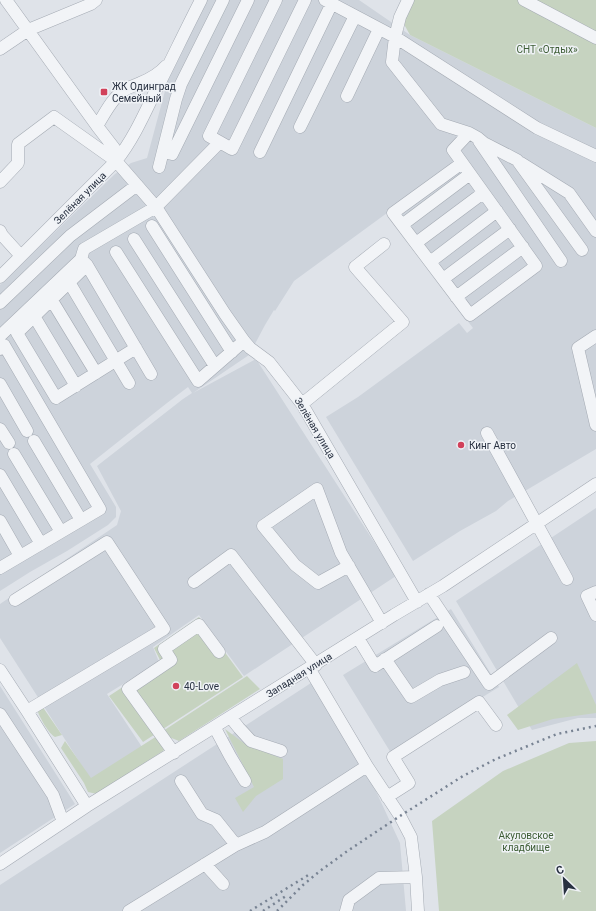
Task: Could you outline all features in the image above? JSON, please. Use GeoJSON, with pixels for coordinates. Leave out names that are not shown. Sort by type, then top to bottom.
{"type":"FeatureCollection","features":[{"type":"Feature","properties":{"kind":"street"},"geometry":{"type":"LineString","coordinates":[[6,0],[114,148],[116,161]]}},
{"type":"Feature","properties":{"kind":"street"},"geometry":{"type":"LineString","coordinates":[[0,49],[28,30],[91,4],[96,0]]}},
{"type":"Feature","properties":{"kind":"street"},"geometry":{"type":"LineString","coordinates":[[116,161],[134,134],[201,0]]}},
{"type":"Feature","properties":{"kind":"street"},"geometry":{"type":"LineString","coordinates":[[159,167],[181,84],[223,0]]}},
{"type":"Feature","properties":{"kind":"street"},"geometry":{"type":"LineString","coordinates":[[163,152],[172,154],[248,0]]}},
{"type":"Feature","properties":{"kind":"street"},"geometry":{"type":"LineString","coordinates":[[276,0],[209,136],[232,149],[305,0]]}},
{"type":"Feature","properties":{"kind":"street"},"geometry":{"type":"LineString","coordinates":[[408,0],[400,17],[395,37],[392,65],[441,124],[476,138],[517,160],[570,193],[596,231]]}},
{"type":"Feature","properties":{"kind":"street"},"geometry":{"type":"LineString","coordinates":[[524,0],[596,38]]}},
{"type":"Feature","properties":{"kind":"street"},"geometry":{"type":"LineString","coordinates":[[260,152],[328,2],[395,37],[537,128],[596,156]]}},
{"type":"Feature","properties":{"kind":"street"},"geometry":{"type":"LineString","coordinates":[[300,127],[355,16]]}},
{"type":"Feature","properties":{"kind":"street"},"geometry":{"type":"LineString","coordinates":[[347,96],[379,29]]}},
{"type":"Feature","properties":{"kind":"street"},"geometry":{"type":"LineString","coordinates":[[97,126],[122,91],[151,78],[162,71],[171,61]]}},
{"type":"Feature","properties":{"kind":"street"},"geometry":{"type":"LineString","coordinates":[[0,182],[18,163],[18,144],[54,117],[116,161]]}},
{"type":"Feature","properties":{"kind":"street"},"geometry":{"type":"LineString","coordinates":[[462,163],[393,213],[470,315],[536,266],[453,150],[476,138]]}},
{"type":"Feature","properties":{"kind":"street"},"geometry":{"type":"LineString","coordinates":[[476,138],[561,261]]}},
{"type":"Feature","properties":{"kind":"street"},"geometry":{"type":"LineString","coordinates":[[0,336],[84,258],[156,207],[220,142]]}},
{"type":"Feature","properties":{"kind":"street"},"geometry":{"type":"LineString","coordinates":[[517,160],[582,250]]}},
{"type":"Feature","properties":{"kind":"street","name":"Зелёная улица"},"geometry":{"type":"LineString","coordinates":[[0,277],[116,161],[156,207],[244,341],[250,348],[269,362],[302,404],[416,602]]}},
{"type":"Feature","properties":{"kind":"street"},"geometry":{"type":"LineString","coordinates":[[402,226],[470,174]]}},
{"type":"Feature","properties":{"kind":"street"},"geometry":{"type":"LineString","coordinates":[[0,303],[70,236],[137,185]]}},
{"type":"Feature","properties":{"kind":"street"},"geometry":{"type":"LineString","coordinates":[[416,243],[483,193]]}},
{"type":"Feature","properties":{"kind":"street"},"geometry":{"type":"LineString","coordinates":[[430,262],[497,211]]}},
{"type":"Feature","properties":{"kind":"street"},"geometry":{"type":"LineString","coordinates":[[152,226],[232,352]]}},
{"type":"Feature","properties":{"kind":"street"},"geometry":{"type":"LineString","coordinates":[[443,279],[510,229]]}},
{"type":"Feature","properties":{"kind":"street"},"geometry":{"type":"LineString","coordinates":[[0,231],[21,256]]}},
{"type":"Feature","properties":{"kind":"street"},"geometry":{"type":"LineString","coordinates":[[70,236],[151,374]]}},
{"type":"Feature","properties":{"kind":"street"},"geometry":{"type":"LineString","coordinates":[[134,239],[215,366]]}},
{"type":"Feature","properties":{"kind":"street"},"geometry":{"type":"LineString","coordinates":[[302,404],[404,322],[355,267],[384,244]]}},
{"type":"Feature","properties":{"kind":"street"},"geometry":{"type":"LineString","coordinates":[[456,297],[523,247]]}},
{"type":"Feature","properties":{"kind":"street"},"geometry":{"type":"LineString","coordinates":[[116,252],[198,381],[244,341]]}},
{"type":"Feature","properties":{"kind":"street"},"geometry":{"type":"LineString","coordinates":[[84,258],[69,282],[17,333],[56,398],[136,348]]}},
{"type":"Feature","properties":{"kind":"street"},"geometry":{"type":"LineString","coordinates":[[69,282],[129,383]]}},
{"type":"Feature","properties":{"kind":"street"},"geometry":{"type":"LineString","coordinates":[[51,299],[96,373]]}},
{"type":"Feature","properties":{"kind":"street"},"geometry":{"type":"LineString","coordinates":[[34,316],[76,386]]}},
{"type":"Feature","properties":{"kind":"street"},"geometry":{"type":"LineString","coordinates":[[596,336],[578,348],[596,425]]}},
{"type":"Feature","properties":{"kind":"street"},"geometry":{"type":"LineString","coordinates":[[0,349],[4,345],[100,509],[0,568]]}},
{"type":"Feature","properties":{"kind":"street"},"geometry":{"type":"LineString","coordinates":[[0,384],[81,520]]}},
{"type":"Feature","properties":{"kind":"street"},"geometry":{"type":"LineString","coordinates":[[0,429],[61,532]]}},
{"type":"Feature","properties":{"kind":"street"},"geometry":{"type":"LineString","coordinates":[[487,433],[567,579]]}},
{"type":"Feature","properties":{"kind":"street"},"geometry":{"type":"LineString","coordinates":[[0,475],[41,544]]}},
{"type":"Feature","properties":{"kind":"street","name":"Западная улица"},"geometry":{"type":"LineString","coordinates":[[0,864],[88,806],[443,586],[596,484]]}},
{"type":"Feature","properties":{"kind":"street"},"geometry":{"type":"LineString","coordinates":[[349,566],[318,583],[295,565],[263,526],[317,488],[341,552],[382,623]]}},
{"type":"Feature","properties":{"kind":"street"},"geometry":{"type":"LineString","coordinates":[[0,521],[20,556]]}},
{"type":"Feature","properties":{"kind":"street"},"geometry":{"type":"LineString","coordinates":[[15,600],[107,542],[164,629],[27,711]]}},
{"type":"Feature","properties":{"kind":"street"},"geometry":{"type":"LineString","coordinates":[[194,582],[231,555],[312,666],[367,766],[400,816],[411,838],[416,877],[418,911]]}},
{"type":"Feature","properties":{"kind":"street"},"geometry":{"type":"LineString","coordinates":[[596,592],[587,596],[596,615]]}},
{"type":"Feature","properties":{"kind":"street"},"geometry":{"type":"LineString","coordinates":[[429,594],[489,684],[551,638]]}},
{"type":"Feature","properties":{"kind":"street"},"geometry":{"type":"LineString","coordinates":[[174,753],[128,689],[171,660],[164,649],[199,625],[219,652]]}},
{"type":"Feature","properties":{"kind":"street"},"geometry":{"type":"LineString","coordinates":[[358,638],[375,666],[438,626]]}},
{"type":"Feature","properties":{"kind":"street"},"geometry":{"type":"LineString","coordinates":[[385,659],[411,697],[440,680],[464,672]]}},
{"type":"Feature","properties":{"kind":"street"},"geometry":{"type":"LineString","coordinates":[[0,670],[88,806]]}},
{"type":"Feature","properties":{"kind":"street"},"geometry":{"type":"LineString","coordinates":[[387,797],[409,782],[393,757],[479,702],[496,725]]}},
{"type":"Feature","properties":{"kind":"street"},"geometry":{"type":"LineString","coordinates":[[0,714],[53,795],[63,822]]}},
{"type":"Feature","properties":{"kind":"street"},"geometry":{"type":"LineString","coordinates":[[231,718],[251,741],[281,751]]}},
{"type":"Feature","properties":{"kind":"street"},"geometry":{"type":"LineString","coordinates":[[215,728],[245,780]]}},
{"type":"Feature","properties":{"kind":"street"},"geometry":{"type":"LineString","coordinates":[[129,911],[236,845],[265,832],[367,766]]}},
{"type":"Feature","properties":{"kind":"street"},"geometry":{"type":"LineString","coordinates":[[181,781],[202,814],[216,820],[236,845]]}},
{"type":"Feature","properties":{"kind":"street"},"geometry":{"type":"LineString","coordinates":[[205,864],[223,884]]}},
{"type":"Feature","properties":{"kind":"street"},"geometry":{"type":"LineString","coordinates":[[346,911],[349,900],[379,878],[416,877]]}},
{"type":"Feature","properties":{"kind":"shaded area"},"geometry":{"type":"Polygon","coordinates":[[[207,0],[359,0],[410,35],[596,128],[596,449],[508,501],[496,511],[460,531],[413,561],[326,417],[358,397],[459,323],[467,333],[473,328],[387,213],[294,281],[275,311],[274,310],[249,355],[193,393],[256,359],[396,576],[244,676],[199,615],[153,647],[159,662],[107,694],[142,747],[91,780],[0,638],[0,604],[117,525],[121,511],[97,466],[192,393],[188,387],[90,464],[116,507],[116,517],[108,525],[0,591],[0,285],[115,174],[131,163],[147,158],[169,76],[207,0]]]}},
{"type":"Feature","properties":{"kind":"shaded area"},"geometry":{"type":"Polygon","coordinates":[[[596,508],[596,718],[578,718],[532,730],[456,601],[596,508]]]}},
{"type":"Feature","properties":{"kind":"shaded area"},"geometry":{"type":"Polygon","coordinates":[[[451,609],[499,687],[391,753],[343,675],[451,609]]]}},
{"type":"Feature","properties":{"kind":"shaded area"},"geometry":{"type":"Polygon","coordinates":[[[311,683],[367,772],[400,843],[406,911],[0,911],[0,885],[311,683]]]}},
{"type":"Feature","properties":{"kind":"shaded area"},"geometry":{"type":"Polygon","coordinates":[[[0,686],[75,804],[0,853],[0,686]]]}},
{"type":"Feature","properties":{"kind":"green space","name":"СНТ «Отдых»"},"geometry":{"type":"Polygon","coordinates":[[[409,0],[596,0],[596,128],[410,35],[400,17],[409,0]]]}},
{"type":"Feature","properties":{"kind":"green space","name":"40-Love"},"geometry":{"type":"Polygon","coordinates":[[[199,617],[243,677],[143,742],[109,696],[161,662],[154,648],[199,617]]]}},
{"type":"Feature","properties":{"kind":"green space"},"geometry":{"type":"Polygon","coordinates":[[[577,663],[596,705],[596,713],[553,719],[518,730],[507,715],[577,663]]]}},
{"type":"Feature","properties":{"kind":"green space"},"geometry":{"type":"Polygon","coordinates":[[[247,676],[260,689],[179,741],[169,737],[163,731],[247,676]]]}},
{"type":"Feature","properties":{"kind":"green space"},"geometry":{"type":"Polygon","coordinates":[[[42,706],[62,735],[55,737],[43,722],[38,712],[42,706]]]}},
{"type":"Feature","properties":{"kind":"green space"},"geometry":{"type":"Polygon","coordinates":[[[225,729],[245,744],[283,759],[283,779],[256,796],[243,812],[235,798],[254,787],[225,729]]]}},
{"type":"Feature","properties":{"kind":"green space"},"geometry":{"type":"Polygon","coordinates":[[[157,736],[166,749],[97,794],[88,792],[84,783],[61,748],[65,741],[91,778],[157,736]]]}},
{"type":"Feature","properties":{"kind":"green space","name":"Акуловское кладбище"},"geometry":{"type":"Polygon","coordinates":[[[596,741],[596,911],[439,911],[432,821],[503,771],[569,743],[596,741]]]}},
{"type":"Feature","properties":{"kind":"railway"},"geometry":{"type":"LineString","coordinates":[[277,911],[303,885],[346,852],[463,776],[496,759],[557,734],[596,726]]}},
{"type":"Feature","properties":{"kind":"railway"},"geometry":{"type":"LineString","coordinates":[[250,911],[310,874]]}},
{"type":"Feature","properties":{"kind":"railway"},"geometry":{"type":"LineString","coordinates":[[263,911],[286,896]]}},
{"type":"Feature","properties":{"kind":"place","name":"ЖК Одинград Семейный"},"geometry":{"type":"Point","coordinates":[104,92]}},
{"type":"Feature","properties":{"kind":"place","name":"Кинг Авто"},"geometry":{"type":"Point","coordinates":[461,445]}},
{"type":"Feature","properties":{"kind":"place","name":"40-Love"},"geometry":{"type":"Point","coordinates":[176,686]}}]}
